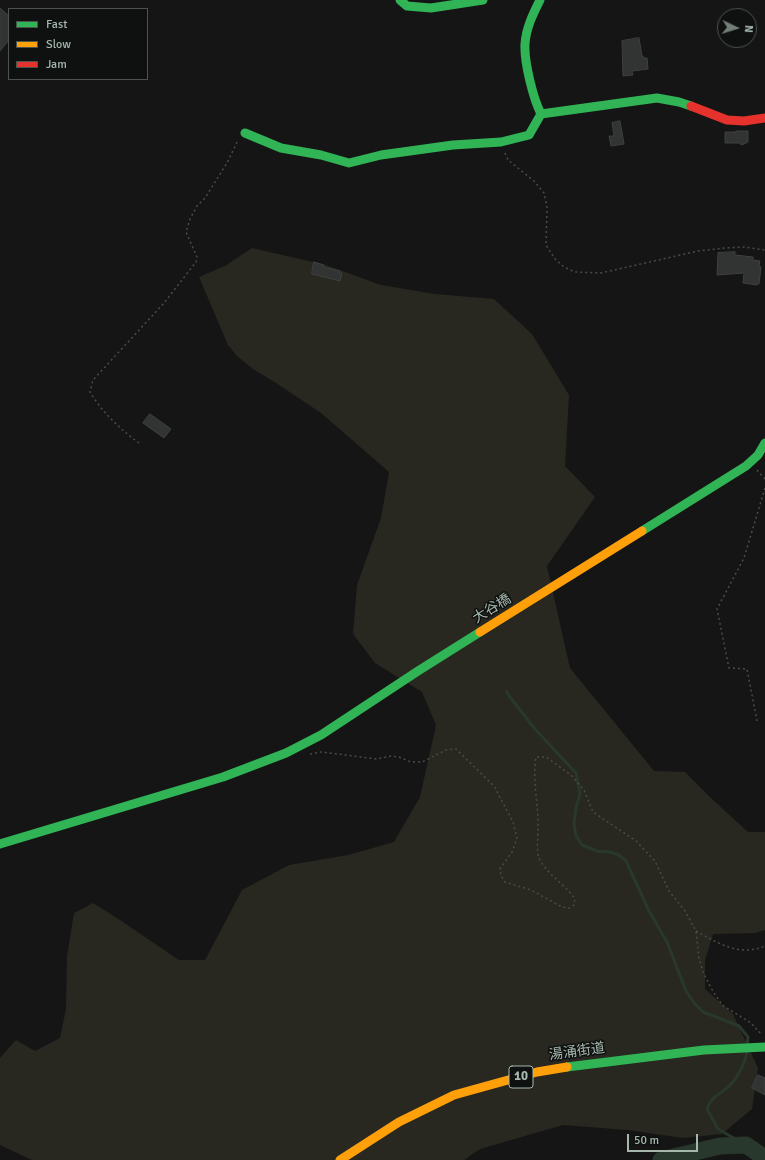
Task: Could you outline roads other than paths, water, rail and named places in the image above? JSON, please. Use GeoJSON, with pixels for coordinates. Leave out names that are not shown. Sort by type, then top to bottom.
{"type":"FeatureCollection","features":[{"type":"Feature","properties":{"kind":"street"},"geometry":{"type":"LineString","coordinates":[[400,0],[407,6],[431,8],[483,0]]}},
{"type":"Feature","properties":{"kind":"street"},"geometry":{"type":"LineString","coordinates":[[540,0],[530,20],[525,44],[535,102],[541,114]]}},
{"type":"Feature","properties":{"kind":"street"},"geometry":{"type":"LineString","coordinates":[[541,114],[657,98],[679,102],[726,120],[744,121],[765,118]]}},
{"type":"Feature","properties":{"kind":"street"},"geometry":{"type":"LineString","coordinates":[[245,133],[282,148],[321,155],[349,163],[388,154],[454,145],[501,142],[529,135],[541,114]]}},
{"type":"Feature","properties":{"kind":"street","name":"大谷橋"},"geometry":{"type":"LineString","coordinates":[[0,844],[223,777],[286,754],[321,734],[418,671],[746,466],[758,455],[765,443]]}},
{"type":"Feature","properties":{"kind":"street","name":"湯涌街道"},"geometry":{"type":"LineString","coordinates":[[340,1160],[399,1122],[454,1095],[537,1072],[584,1064],[763,1047]]}},
{"type":"Feature","properties":{"kind":"waterway"},"geometry":{"type":"LineString","coordinates":[[507,691],[534,728],[576,773],[580,794],[574,824],[576,836],[582,845],[597,851],[610,852],[619,855],[626,861],[649,911],[667,942],[686,991],[694,1003],[703,1012],[739,1026],[748,1037],[747,1045]]}},
{"type":"Feature","properties":{"kind":"waterway"},"geometry":{"type":"LineString","coordinates":[[746,1145],[718,1129],[707,1109],[711,1101],[732,1083],[738,1075],[743,1066],[747,1052]]}},
{"type":"Feature","properties":{"kind":"waterway"},"geometry":{"type":"LineString","coordinates":[[661,1160],[720,1146],[746,1145],[765,1158]]}}]}
